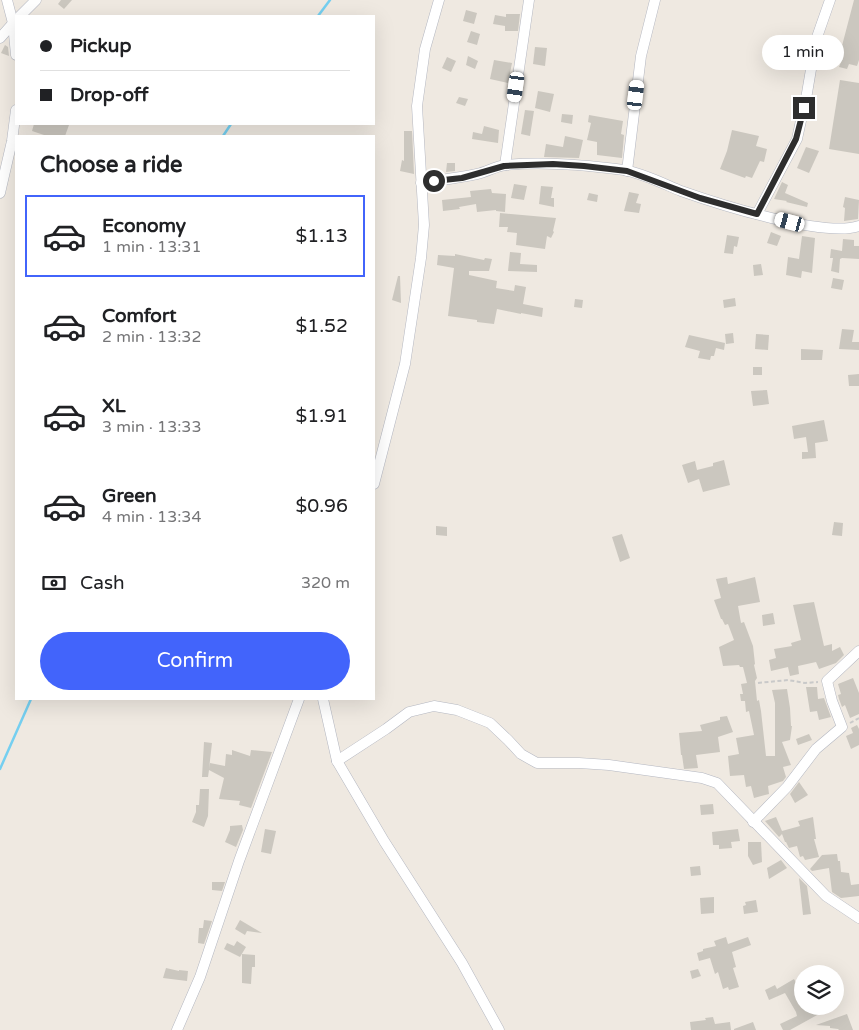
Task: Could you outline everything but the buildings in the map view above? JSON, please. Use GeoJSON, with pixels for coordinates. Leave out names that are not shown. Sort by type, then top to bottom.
{"type":"FeatureCollection","features":[{"type":"Feature","properties":{"kind":"street"},"geometry":{"type":"LineString","coordinates":[[7,0],[15,18]]}},
{"type":"Feature","properties":{"kind":"street"},"geometry":{"type":"LineString","coordinates":[[21,15],[36,0]]}},
{"type":"Feature","properties":{"kind":"street"},"geometry":{"type":"LineString","coordinates":[[375,480],[405,364],[421,258],[424,225],[417,106],[425,49],[439,0]]}},
{"type":"Feature","properties":{"kind":"street"},"geometry":{"type":"LineString","coordinates":[[504,166],[529,0]]}},
{"type":"Feature","properties":{"kind":"street"},"geometry":{"type":"LineString","coordinates":[[627,171],[641,56],[655,0]]}},
{"type":"Feature","properties":{"kind":"street"},"geometry":{"type":"LineString","coordinates":[[757,214],[796,139],[807,93],[816,40],[830,0]]}},
{"type":"Feature","properties":{"kind":"street"},"geometry":{"type":"LineString","coordinates":[[0,38],[15,21]]}},
{"type":"Feature","properties":{"kind":"street"},"geometry":{"type":"LineString","coordinates":[[0,193],[12,141],[15,118]]}},
{"type":"Feature","properties":{"kind":"street"},"geometry":{"type":"LineString","coordinates":[[421,183],[462,178],[504,166],[553,164],[627,171],[700,198],[790,222],[833,228],[853,228],[859,226]]}},
{"type":"Feature","properties":{"kind":"street"},"geometry":{"type":"LineString","coordinates":[[753,822],[787,787],[816,749],[842,727],[832,701],[828,682],[859,651]]}},
{"type":"Feature","properties":{"kind":"street"},"geometry":{"type":"LineString","coordinates":[[176,1030],[200,977],[239,861],[299,700]]}},
{"type":"Feature","properties":{"kind":"street"},"geometry":{"type":"LineString","coordinates":[[323,700],[337,761],[384,841],[462,963],[499,1030]]}},
{"type":"Feature","properties":{"kind":"street"},"geometry":{"type":"LineString","coordinates":[[337,761],[409,712],[434,706],[457,710],[490,723],[521,754],[537,763],[609,765],[702,778],[717,783],[826,896],[859,918]]}},
{"type":"Feature","properties":{"kind":"path"},"geometry":{"type":"LineString","coordinates":[[758,683],[788,680],[805,683],[828,682]]}},
{"type":"Feature","properties":{"kind":"waterway"},"geometry":{"type":"LineString","coordinates":[[319,15],[330,0]]}},
{"type":"Feature","properties":{"kind":"waterway"},"geometry":{"type":"LineString","coordinates":[[224,135],[230,125]]}},
{"type":"Feature","properties":{"kind":"waterway"},"geometry":{"type":"LineString","coordinates":[[0,769],[31,700]]}},
{"type":"Feature","properties":{"kind":"route"},"geometry":{"type":"LineString","coordinates":[[434,181],[462,178],[504,166],[553,164],[584,166],[627,171],[700,198],[757,214],[796,139],[804,108]]}}]}
